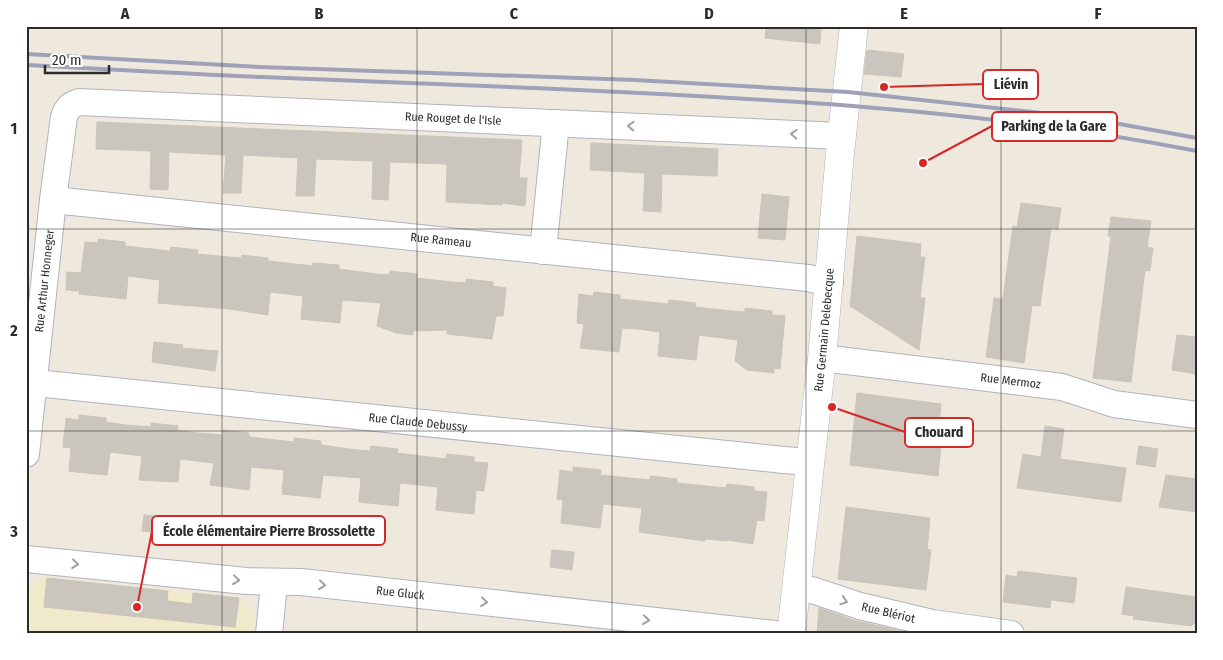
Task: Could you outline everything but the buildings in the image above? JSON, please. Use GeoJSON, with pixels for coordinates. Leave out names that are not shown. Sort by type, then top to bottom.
{"type":"FeatureCollection","features":[{"type":"Feature","properties":{"kind":"street","name":"Rue Germain Delebecque"},"geometry":{"type":"LineString","coordinates":[[791,634],[830,283],[842,136],[854,26]]}},
{"type":"Feature","properties":{"kind":"street","name":"Rue Rouget de l'Isle"},"geometry":{"type":"LineString","coordinates":[[67,108],[79,102],[842,136]]}},
{"type":"Feature","properties":{"kind":"street","name":"Rue Arthur Honneger"},"geometry":{"type":"LineString","coordinates":[[26,454],[30,382],[64,117],[67,108]]}},
{"type":"Feature","properties":{"kind":"street"},"geometry":{"type":"LineString","coordinates":[[543,251],[556,123]]}},
{"type":"Feature","properties":{"kind":"street","name":"Rue Rameau"},"geometry":{"type":"LineString","coordinates":[[53,200],[808,278],[830,283]]}},
{"type":"Feature","properties":{"kind":"street","name":"Rue Mermoz"},"geometry":{"type":"LineString","coordinates":[[822,358],[1062,387],[1114,404],[1197,415]]}},
{"type":"Feature","properties":{"kind":"street","name":"Rue Claude Debussy"},"geometry":{"type":"LineString","coordinates":[[30,382],[810,462]]}},
{"type":"Feature","properties":{"kind":"street","name":"Rue Gluck"},"geometry":{"type":"LineString","coordinates":[[26,559],[274,583],[301,582],[775,634]]}},
{"type":"Feature","properties":{"kind":"street"},"geometry":{"type":"LineString","coordinates":[[269,634],[274,583]]}},
{"type":"Feature","properties":{"kind":"street","name":"Rue Blériot"},"geometry":{"type":"LineString","coordinates":[[797,588],[814,591],[860,606],[932,623],[1011,634]]}},
{"type":"Feature","properties":{"kind":"shaded area"},"geometry":{"type":"Polygon","coordinates":[[[40,577],[239,598],[255,615],[253,634],[26,634],[26,591],[40,577]]]}},
{"type":"Feature","properties":{"kind":"railway"},"geometry":{"type":"LineString","coordinates":[[26,54],[260,67],[635,80],[848,92],[1051,114],[1197,138]]}},
{"type":"Feature","properties":{"kind":"railway"},"geometry":{"type":"LineString","coordinates":[[26,65],[232,76],[700,96],[866,107],[1032,124],[1115,136],[1197,151]]}},
{"type":"Feature","properties":{"kind":"place","name":"Liévin"},"geometry":{"type":"Point","coordinates":[884,87]}},
{"type":"Feature","properties":{"kind":"place","name":"Parking de la Gare"},"geometry":{"type":"Point","coordinates":[923,163]}},
{"type":"Feature","properties":{"kind":"place","name":"Chouard"},"geometry":{"type":"Point","coordinates":[832,407]}},
{"type":"Feature","properties":{"kind":"place","name":"École élémentaire Pierre Brossolette"},"geometry":{"type":"Point","coordinates":[137,607]}}]}
